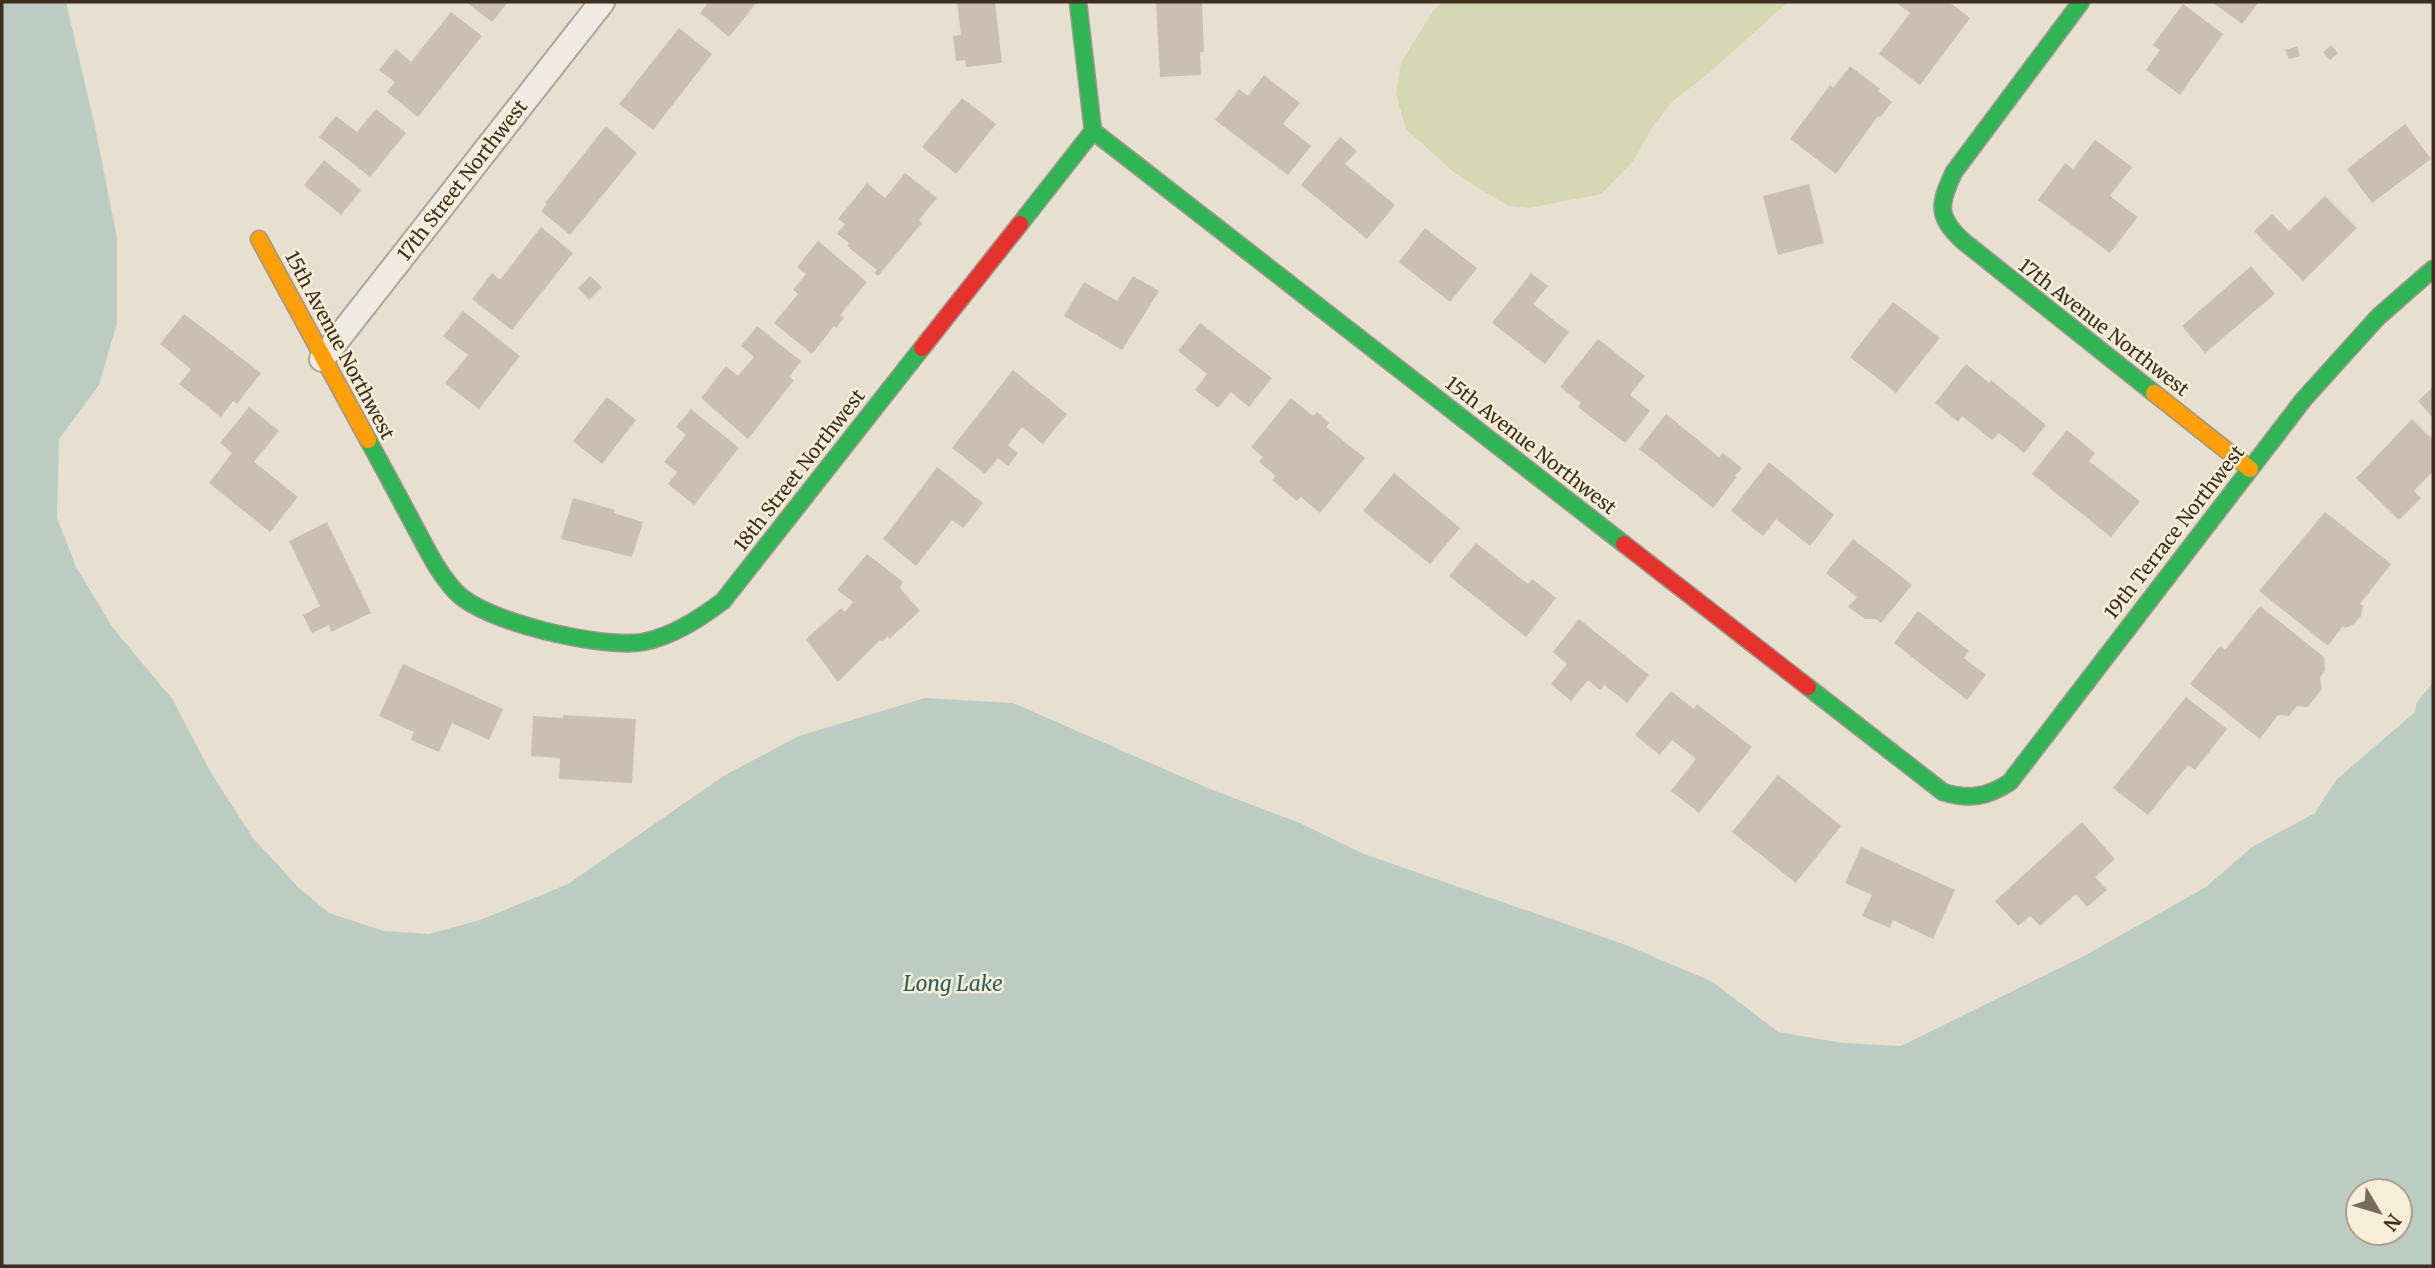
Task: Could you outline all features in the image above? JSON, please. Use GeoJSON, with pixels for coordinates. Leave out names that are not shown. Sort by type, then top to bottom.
{"type":"FeatureCollection","features":[{"type":"Feature","properties":{"kind":"street","name":"17th Street Northwest"},"geometry":{"type":"LineString","coordinates":[[322,359],[602,2]]}},
{"type":"Feature","properties":{"kind":"street"},"geometry":{"type":"LineString","coordinates":[[1078,2],[1093,131]]}},
{"type":"Feature","properties":{"kind":"street","name":"17th Avenue Northwest"},"geometry":{"type":"LineString","coordinates":[[2081,2],[1954,172],[1944,193],[1940,212],[1947,228],[1963,242],[2250,469]]}},
{"type":"Feature","properties":{"kind":"street","name":"15th Avenue Northwest"},"geometry":{"type":"LineString","coordinates":[[1093,131],[1944,792]]}},
{"type":"Feature","properties":{"kind":"street","name":"18th Street Northwest"},"geometry":{"type":"LineString","coordinates":[[384,471],[442,576],[461,597],[494,613],[563,634],[610,644],[640,642],[675,632],[723,601],[1093,131]]}},
{"type":"Feature","properties":{"kind":"street","name":"15th Avenue Northwest"},"geometry":{"type":"LineString","coordinates":[[260,239],[384,471]]}},
{"type":"Feature","properties":{"kind":"street","name":"19th Terrace Northwest"},"geometry":{"type":"LineString","coordinates":[[1944,792],[1961,799],[1972,799],[2010,782],[2117,639],[2329,369],[2376,318],[2433,269]]}},
{"type":"Feature","properties":{"kind":"green space"},"geometry":{"type":"Polygon","coordinates":[[[1442,2],[1788,2],[1710,72],[1673,101],[1653,126],[1634,160],[1601,194],[1529,208],[1508,206],[1456,174],[1406,129],[1396,94],[1401,62],[1442,2]]]}},
{"type":"Feature","properties":{"kind":"water","name":"Long Lake"},"geometry":{"type":"Polygon","coordinates":[[[2,2],[66,2],[117,238],[117,323],[99,385],[59,439],[57,518],[76,567],[113,628],[173,700],[211,773],[253,838],[299,888],[329,913],[384,931],[429,934],[480,920],[568,884],[725,775],[799,736],[925,698],[1013,703],[1210,789],[1300,823],[1364,854],[1626,945],[1713,982],[1778,1032],[1843,1043],[1901,1046],[2084,956],[2206,887],[2252,847],[2315,813],[2336,780],[2415,712],[2416,704],[2433,682],[2433,1266],[2,1266],[2,2]]]}},
{"type":"Feature","properties":{"kind":"building"},"geometry":{"type":"Polygon","coordinates":[[[466,2],[508,2],[492,22],[466,2]]]}},
{"type":"Feature","properties":{"kind":"building"},"geometry":{"type":"Polygon","coordinates":[[[709,2],[757,2],[729,37],[700,13],[709,2]]]}},
{"type":"Feature","properties":{"kind":"building"},"geometry":{"type":"Polygon","coordinates":[[[957,2],[995,2],[1002,63],[966,67],[965,60],[956,61],[953,36],[961,35],[957,2]]]}},
{"type":"Feature","properties":{"kind":"building"},"geometry":{"type":"Polygon","coordinates":[[[1156,2],[1202,2],[1204,52],[1200,52],[1201,75],[1160,77],[1156,2]]]}},
{"type":"Feature","properties":{"kind":"building"},"geometry":{"type":"Polygon","coordinates":[[[1895,2],[1949,2],[1970,18],[1920,85],[1879,54],[1910,13],[1895,2]]]}},
{"type":"Feature","properties":{"kind":"building"},"geometry":{"type":"Polygon","coordinates":[[[2212,2],[2259,2],[2242,24],[2212,2]]]}},
{"type":"Feature","properties":{"kind":"building"},"geometry":{"type":"Polygon","coordinates":[[[2183,4],[2223,34],[2180,95],[2146,70],[2160,50],[2153,45],[2183,4]]]}},
{"type":"Feature","properties":{"kind":"building"},"geometry":{"type":"Polygon","coordinates":[[[451,12],[482,36],[418,117],[387,92],[395,82],[379,70],[396,49],[411,62],[451,12]]]}},
{"type":"Feature","properties":{"kind":"building"},"geometry":{"type":"Polygon","coordinates":[[[679,28],[712,54],[653,130],[619,104],[679,28]]]}},
{"type":"Feature","properties":{"kind":"building"},"geometry":{"type":"Polygon","coordinates":[[[2331,45],[2338,53],[2330,60],[2323,52],[2331,45]]]}},
{"type":"Feature","properties":{"kind":"building"},"geometry":{"type":"Polygon","coordinates":[[[2297,46],[2300,56],[2289,59],[2285,50],[2297,46]]]}},
{"type":"Feature","properties":{"kind":"building"},"geometry":{"type":"Polygon","coordinates":[[[1850,66],[1892,102],[1880,118],[1878,116],[1836,174],[1790,139],[1830,85],[1833,88],[1850,66]]]}},
{"type":"Feature","properties":{"kind":"building"},"geometry":{"type":"Polygon","coordinates":[[[1264,75],[1300,103],[1283,124],[1311,146],[1288,175],[1215,120],[1239,89],[1248,96],[1264,75]]]}},
{"type":"Feature","properties":{"kind":"building"},"geometry":{"type":"Polygon","coordinates":[[[962,98],[996,124],[956,174],[922,147],[962,98]]]}},
{"type":"Feature","properties":{"kind":"building"},"geometry":{"type":"Polygon","coordinates":[[[376,109],[406,133],[370,177],[319,137],[336,116],[357,132],[376,109]]]}},
{"type":"Feature","properties":{"kind":"building"},"geometry":{"type":"Polygon","coordinates":[[[2405,124],[2431,159],[2372,203],[2347,169],[2405,124]]]}},
{"type":"Feature","properties":{"kind":"building"},"geometry":{"type":"Polygon","coordinates":[[[606,126],[637,153],[570,235],[541,211],[606,126]]]}},
{"type":"Feature","properties":{"kind":"building"},"geometry":{"type":"Polygon","coordinates":[[[1340,137],[1357,151],[1345,164],[1395,205],[1367,239],[1301,185],[1340,137]]]}},
{"type":"Feature","properties":{"kind":"building"},"geometry":{"type":"Polygon","coordinates":[[[2095,140],[2132,167],[2110,196],[2138,217],[2110,253],[2038,200],[2065,163],[2073,169],[2095,140]]]}},
{"type":"Feature","properties":{"kind":"building"},"geometry":{"type":"Polygon","coordinates":[[[324,160],[361,190],[341,215],[304,185],[324,160]]]}},
{"type":"Feature","properties":{"kind":"building"},"geometry":{"type":"Polygon","coordinates":[[[905,173],[937,198],[919,220],[922,223],[878,276],[874,273],[877,270],[847,246],[849,243],[837,234],[845,224],[838,219],[867,183],[885,198],[905,173]]]}},
{"type":"Feature","properties":{"kind":"building"},"geometry":{"type":"Polygon","coordinates":[[[1809,184],[1824,243],[1778,255],[1763,196],[1809,184]]]}},
{"type":"Feature","properties":{"kind":"building"},"geometry":{"type":"Polygon","coordinates":[[[2325,196],[2357,228],[2303,281],[2254,231],[2272,214],[2289,231],[2325,196]]]}},
{"type":"Feature","properties":{"kind":"building"},"geometry":{"type":"Polygon","coordinates":[[[541,227],[573,253],[512,330],[472,299],[492,273],[500,280],[541,227]]]}},
{"type":"Feature","properties":{"kind":"building"},"geometry":{"type":"Polygon","coordinates":[[[1425,228],[1477,268],[1450,302],[1399,262],[1425,228]]]}},
{"type":"Feature","properties":{"kind":"building"},"geometry":{"type":"Polygon","coordinates":[[[818,241],[867,282],[840,315],[844,318],[836,328],[834,326],[812,354],[774,323],[798,294],[793,290],[806,274],[797,267],[818,241]]]}},
{"type":"Feature","properties":{"kind":"building"},"geometry":{"type":"Polygon","coordinates":[[[2251,266],[2275,294],[2205,353],[2182,326],[2251,266]]]}},
{"type":"Feature","properties":{"kind":"building"},"geometry":{"type":"Polygon","coordinates":[[[1531,273],[1548,286],[1533,304],[1569,332],[1545,364],[1492,323],[1531,273]]]}},
{"type":"Feature","properties":{"kind":"building"},"geometry":{"type":"Polygon","coordinates":[[[590,276],[602,287],[589,300],[578,288],[590,276]]]}},
{"type":"Feature","properties":{"kind":"building"},"geometry":{"type":"Polygon","coordinates":[[[1133,276],[1159,291],[1122,350],[1064,316],[1084,282],[1117,301],[1133,276]]]}},
{"type":"Feature","properties":{"kind":"building"},"geometry":{"type":"Polygon","coordinates":[[[1893,302],[1940,338],[1896,393],[1850,357],[1893,302]]]}},
{"type":"Feature","properties":{"kind":"building"},"geometry":{"type":"Polygon","coordinates":[[[463,311],[520,356],[479,409],[445,383],[468,355],[443,336],[463,311]]]}},
{"type":"Feature","properties":{"kind":"building"},"geometry":{"type":"Polygon","coordinates":[[[184,314],[261,373],[237,404],[233,401],[221,417],[179,384],[191,369],[160,344],[184,314]]]}},
{"type":"Feature","properties":{"kind":"building"},"geometry":{"type":"Polygon","coordinates":[[[1200,323],[1272,378],[1249,407],[1231,392],[1218,408],[1195,390],[1207,374],[1178,351],[1200,323]]]}},
{"type":"Feature","properties":{"kind":"building"},"geometry":{"type":"Polygon","coordinates":[[[757,326],[801,361],[789,377],[794,380],[748,439],[701,398],[726,366],[738,376],[754,357],[741,346],[757,326]]]}},
{"type":"Feature","properties":{"kind":"building"},"geometry":{"type":"Polygon","coordinates":[[[1598,339],[1645,376],[1630,395],[1650,411],[1625,443],[1578,407],[1581,403],[1560,387],[1598,339]]]}},
{"type":"Feature","properties":{"kind":"building"},"geometry":{"type":"Polygon","coordinates":[[[1966,364],[1989,383],[1991,380],[2046,425],[2024,453],[1999,433],[1992,440],[1962,416],[1958,422],[1935,403],[1966,364]]]}},
{"type":"Feature","properties":{"kind":"building"},"geometry":{"type":"Polygon","coordinates":[[[1013,370],[1067,414],[1043,444],[1022,427],[1008,445],[1018,453],[1008,466],[998,458],[985,474],[952,448],[1013,370]]]}},
{"type":"Feature","properties":{"kind":"building"},"geometry":{"type":"Polygon","coordinates":[[[2433,387],[2433,418],[2418,401],[2433,387]]]}},
{"type":"Feature","properties":{"kind":"building"},"geometry":{"type":"Polygon","coordinates":[[[607,397],[636,420],[602,464],[573,441],[607,397]]]}},
{"type":"Feature","properties":{"kind":"building"},"geometry":{"type":"Polygon","coordinates":[[[1291,398],[1313,416],[1317,412],[1329,423],[1326,427],[1365,458],[1320,513],[1301,497],[1297,501],[1272,480],[1276,476],[1259,462],[1263,457],[1251,447],[1291,398]]]}},
{"type":"Feature","properties":{"kind":"building"},"geometry":{"type":"Polygon","coordinates":[[[249,407],[279,431],[254,462],[298,497],[270,532],[209,483],[232,453],[220,443],[249,407]]]}},
{"type":"Feature","properties":{"kind":"building"},"geometry":{"type":"Polygon","coordinates":[[[691,409],[739,448],[694,505],[668,484],[677,472],[664,462],[686,435],[676,427],[691,409]]]}},
{"type":"Feature","properties":{"kind":"building"},"geometry":{"type":"Polygon","coordinates":[[[1666,414],[1719,457],[1723,453],[1742,468],[1713,508],[1639,449],[1666,414]]]}},
{"type":"Feature","properties":{"kind":"building"},"geometry":{"type":"Polygon","coordinates":[[[2412,419],[2433,440],[2433,471],[2414,491],[2421,498],[2399,520],[2356,478],[2412,419]]]}},
{"type":"Feature","properties":{"kind":"building"},"geometry":{"type":"Polygon","coordinates":[[[2067,430],[2095,453],[2089,461],[2140,501],[2111,537],[2032,474],[2067,430]]]}},
{"type":"Feature","properties":{"kind":"building"},"geometry":{"type":"Polygon","coordinates":[[[1769,462],[1834,515],[1810,546],[1776,519],[1763,536],[1731,511],[1769,462]]]}},
{"type":"Feature","properties":{"kind":"building"},"geometry":{"type":"Polygon","coordinates":[[[937,467],[983,503],[963,528],[952,520],[916,566],[883,539],[937,467]]]}},
{"type":"Feature","properties":{"kind":"building"},"geometry":{"type":"Polygon","coordinates":[[[1394,473],[1460,528],[1430,564],[1363,511],[1394,473]]]}},
{"type":"Feature","properties":{"kind":"building"},"geometry":{"type":"Polygon","coordinates":[[[573,498],[615,510],[614,513],[643,522],[632,557],[561,539],[573,498]]]}},
{"type":"Feature","properties":{"kind":"building"},"geometry":{"type":"Polygon","coordinates":[[[2325,512],[2391,564],[2360,604],[2363,606],[2361,616],[2354,624],[2345,628],[2343,626],[2328,646],[2259,591],[2325,512]]]}},
{"type":"Feature","properties":{"kind":"building"},"geometry":{"type":"Polygon","coordinates":[[[327,522],[371,613],[331,632],[329,625],[312,633],[303,615],[320,606],[289,541],[327,522]]]}},
{"type":"Feature","properties":{"kind":"building"},"geometry":{"type":"Polygon","coordinates":[[[1853,539],[1912,585],[1881,623],[1876,619],[1865,619],[1848,607],[1857,597],[1826,573],[1853,539]]]}},
{"type":"Feature","properties":{"kind":"building"},"geometry":{"type":"Polygon","coordinates":[[[1476,543],[1528,584],[1532,579],[1556,598],[1526,637],[1449,576],[1476,543]]]}},
{"type":"Feature","properties":{"kind":"building"},"geometry":{"type":"Polygon","coordinates":[[[867,554],[903,582],[900,588],[920,611],[889,639],[888,636],[882,642],[880,640],[838,682],[806,639],[841,608],[845,612],[853,602],[837,590],[867,554]]]}},
{"type":"Feature","properties":{"kind":"building"},"geometry":{"type":"Polygon","coordinates":[[[2260,606],[2324,657],[2325,670],[2320,678],[2322,689],[2308,707],[2297,706],[2289,716],[2278,715],[2260,739],[2190,684],[2220,646],[2225,650],[2260,606]]]}},
{"type":"Feature","properties":{"kind":"building"},"geometry":{"type":"Polygon","coordinates":[[[1918,611],[1969,651],[1964,658],[1986,675],[1967,700],[1894,643],[1918,611]]]}},
{"type":"Feature","properties":{"kind":"building"},"geometry":{"type":"Polygon","coordinates":[[[1579,619],[1649,675],[1627,703],[1604,685],[1600,690],[1588,680],[1571,701],[1551,684],[1567,664],[1553,652],[1579,619]]]}},
{"type":"Feature","properties":{"kind":"building"},"geometry":{"type":"Polygon","coordinates":[[[403,664],[503,709],[489,740],[452,723],[439,752],[411,740],[414,732],[379,716],[403,664]]]}},
{"type":"Feature","properties":{"kind":"building"},"geometry":{"type":"Polygon","coordinates":[[[1671,691],[1694,709],[1697,704],[1752,747],[1699,813],[1671,791],[1696,759],[1672,740],[1660,755],[1635,735],[1671,691]]]}},
{"type":"Feature","properties":{"kind":"building"},"geometry":{"type":"Polygon","coordinates":[[[2186,697],[2227,729],[2195,770],[2188,765],[2148,815],[2113,788],[2186,697]]]}},
{"type":"Feature","properties":{"kind":"building"},"geometry":{"type":"Polygon","coordinates":[[[563,715],[636,719],[632,783],[559,779],[560,758],[531,756],[533,716],[563,718],[563,715]]]}},
{"type":"Feature","properties":{"kind":"building"},"geometry":{"type":"Polygon","coordinates":[[[1778,775],[1841,826],[1796,883],[1732,832],[1778,775]]]}},
{"type":"Feature","properties":{"kind":"building"},"geometry":{"type":"Polygon","coordinates":[[[2082,822],[2115,859],[2095,877],[2107,890],[2087,907],[2076,894],[2040,926],[2030,916],[2018,926],[1995,901],[2082,822]]]}},
{"type":"Feature","properties":{"kind":"building"},"geometry":{"type":"Polygon","coordinates":[[[1861,847],[1955,890],[1933,939],[1893,920],[1890,928],[1862,916],[1872,895],[1845,883],[1861,847]]]}},
{"type":"Feature","properties":{"kind":"traffic: fast"},"geometry":{"type":"LineString","coordinates":[[1020,224],[1093,131],[1078,2]]}},
{"type":"Feature","properties":{"kind":"traffic: fast"},"geometry":{"type":"LineString","coordinates":[[2081,2],[1954,172],[1943,201],[1944,217],[1963,241],[2154,393]]}},
{"type":"Feature","properties":{"kind":"traffic: fast"},"geometry":{"type":"LineString","coordinates":[[1093,131],[1624,544]]}},
{"type":"Feature","properties":{"kind":"traffic: fast"},"geometry":{"type":"LineString","coordinates":[[1808,687],[1943,792],[1978,796],[2010,782],[2304,399],[2378,317],[2433,269]]}},
{"type":"Feature","properties":{"kind":"traffic: fast"},"geometry":{"type":"LineString","coordinates":[[368,440],[439,570],[456,592],[470,603],[517,623],[545,631],[600,641],[643,642],[665,636],[685,626],[723,601],[922,348]]}},
{"type":"Feature","properties":{"kind":"traffic: slow"},"geometry":{"type":"LineString","coordinates":[[259,239],[368,440]]}},
{"type":"Feature","properties":{"kind":"traffic: slow"},"geometry":{"type":"LineString","coordinates":[[2154,393],[2250,469]]}},
{"type":"Feature","properties":{"kind":"traffic: jam"},"geometry":{"type":"LineString","coordinates":[[922,348],[1020,224]]}},
{"type":"Feature","properties":{"kind":"traffic: jam"},"geometry":{"type":"LineString","coordinates":[[1624,544],[1808,687]]}}]}
